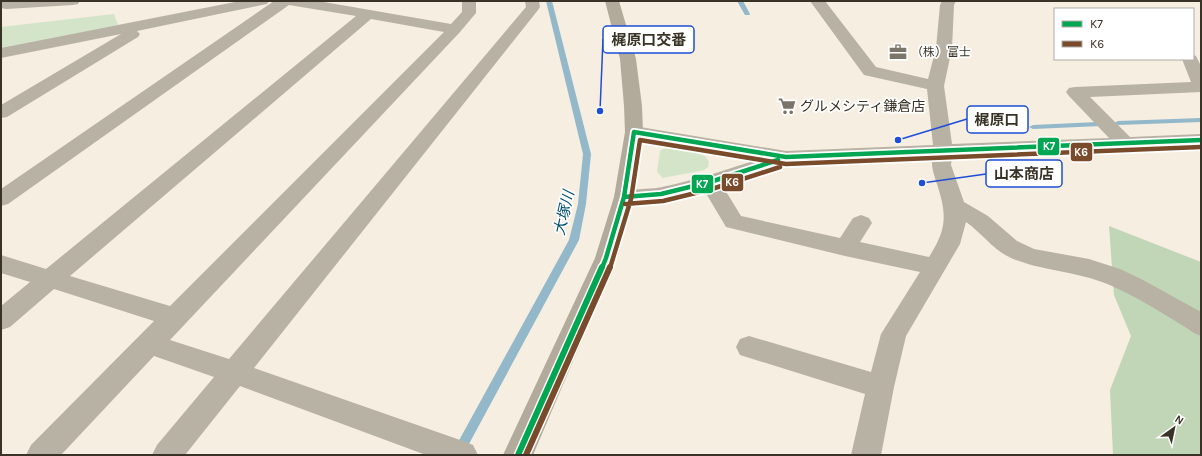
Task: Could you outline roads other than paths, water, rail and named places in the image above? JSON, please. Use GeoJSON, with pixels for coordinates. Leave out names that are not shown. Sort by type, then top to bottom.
{"type":"FeatureCollection","features":[{"type":"Feature","properties":{"kind":"main road"},"geometry":{"type":"LineString","coordinates":[[518,455],[606,258],[624,197],[634,132],[633,106],[628,59],[612,1]]}},
{"type":"Feature","properties":{"kind":"street"},"geometry":{"type":"LineString","coordinates":[[6,5],[73,1]]}},
{"type":"Feature","properties":{"kind":"street"},"geometry":{"type":"LineString","coordinates":[[1,54],[262,1]]}},
{"type":"Feature","properties":{"kind":"street"},"geometry":{"type":"LineString","coordinates":[[1,199],[284,1]]}},
{"type":"Feature","properties":{"kind":"street"},"geometry":{"type":"LineString","coordinates":[[292,1],[455,29]]}},
{"type":"Feature","properties":{"kind":"street"},"geometry":{"type":"LineString","coordinates":[[41,455],[176,318],[455,29],[469,13],[469,1]]}},
{"type":"Feature","properties":{"kind":"street"},"geometry":{"type":"LineString","coordinates":[[167,455],[533,7],[532,1]]}},
{"type":"Feature","properties":{"kind":"street"},"geometry":{"type":"LineString","coordinates":[[817,1],[870,71],[935,86]]}},
{"type":"Feature","properties":{"kind":"street"},"geometry":{"type":"LineString","coordinates":[[866,455],[880,387],[894,334],[949,244],[956,224],[955,206],[941,165],[943,150],[935,86],[944,48],[947,5],[949,1]]}},
{"type":"Feature","properties":{"kind":"street"},"geometry":{"type":"LineString","coordinates":[[1,320],[368,14]]}},
{"type":"Feature","properties":{"kind":"street"},"geometry":{"type":"LineString","coordinates":[[1,113],[145,25]]}},
{"type":"Feature","properties":{"kind":"street"},"geometry":{"type":"LineString","coordinates":[[1125,143],[1075,92],[1201,87],[1190,60]]}},
{"type":"Feature","properties":{"kind":"street"},"geometry":{"type":"LineString","coordinates":[[634,132],[786,157],[1201,140]]}},
{"type":"Feature","properties":{"kind":"street"},"geometry":{"type":"LineString","coordinates":[[624,197],[661,194],[710,182],[740,174],[786,157]]}},
{"type":"Feature","properties":{"kind":"street"},"geometry":{"type":"LineString","coordinates":[[710,182],[734,222],[935,267]]}},
{"type":"Feature","properties":{"kind":"street"},"geometry":{"type":"LineString","coordinates":[[955,206],[982,223],[1007,246],[1020,253],[1039,258],[1077,264],[1099,270],[1123,280],[1191,318],[1201,326]]}},
{"type":"Feature","properties":{"kind":"street"},"geometry":{"type":"LineString","coordinates":[[845,248],[861,223]]}},
{"type":"Feature","properties":{"kind":"street"},"geometry":{"type":"LineString","coordinates":[[1,264],[176,318]]}},
{"type":"Feature","properties":{"kind":"street"},"geometry":{"type":"LineString","coordinates":[[150,344],[234,372],[462,455]]}},
{"type":"Feature","properties":{"kind":"street"},"geometry":{"type":"LineString","coordinates":[[749,347],[880,387]]}},
{"type":"Feature","properties":{"kind":"waterway","name":"大塚川"},"geometry":{"type":"LineString","coordinates":[[457,455],[574,240],[582,204],[587,154],[549,1]]}},
{"type":"Feature","properties":{"kind":"waterway"},"geometry":{"type":"LineString","coordinates":[[740,1],[747,14]]}},
{"type":"Feature","properties":{"kind":"waterway"},"geometry":{"type":"LineString","coordinates":[[1118,123],[1201,120]]}},
{"type":"Feature","properties":{"kind":"waterway"},"geometry":{"type":"LineString","coordinates":[[1033,127],[1098,124]]}},
{"type":"Feature","properties":{"kind":"place","name":"（株）富士"},"geometry":{"type":"Point","coordinates":[898,52]}},
{"type":"Feature","properties":{"kind":"place","name":"グルメシティ鎌倉店"},"geometry":{"type":"Point","coordinates":[787,106]}},
{"type":"Feature","properties":{"kind":"place","name":"梶原口交番"},"geometry":{"type":"Point","coordinates":[600,111]}},
{"type":"Feature","properties":{"kind":"place","name":"梶原口"},"geometry":{"type":"Point","coordinates":[898,140]}},
{"type":"Feature","properties":{"kind":"place","name":"山本商店"},"geometry":{"type":"Point","coordinates":[922,183]}}]}
